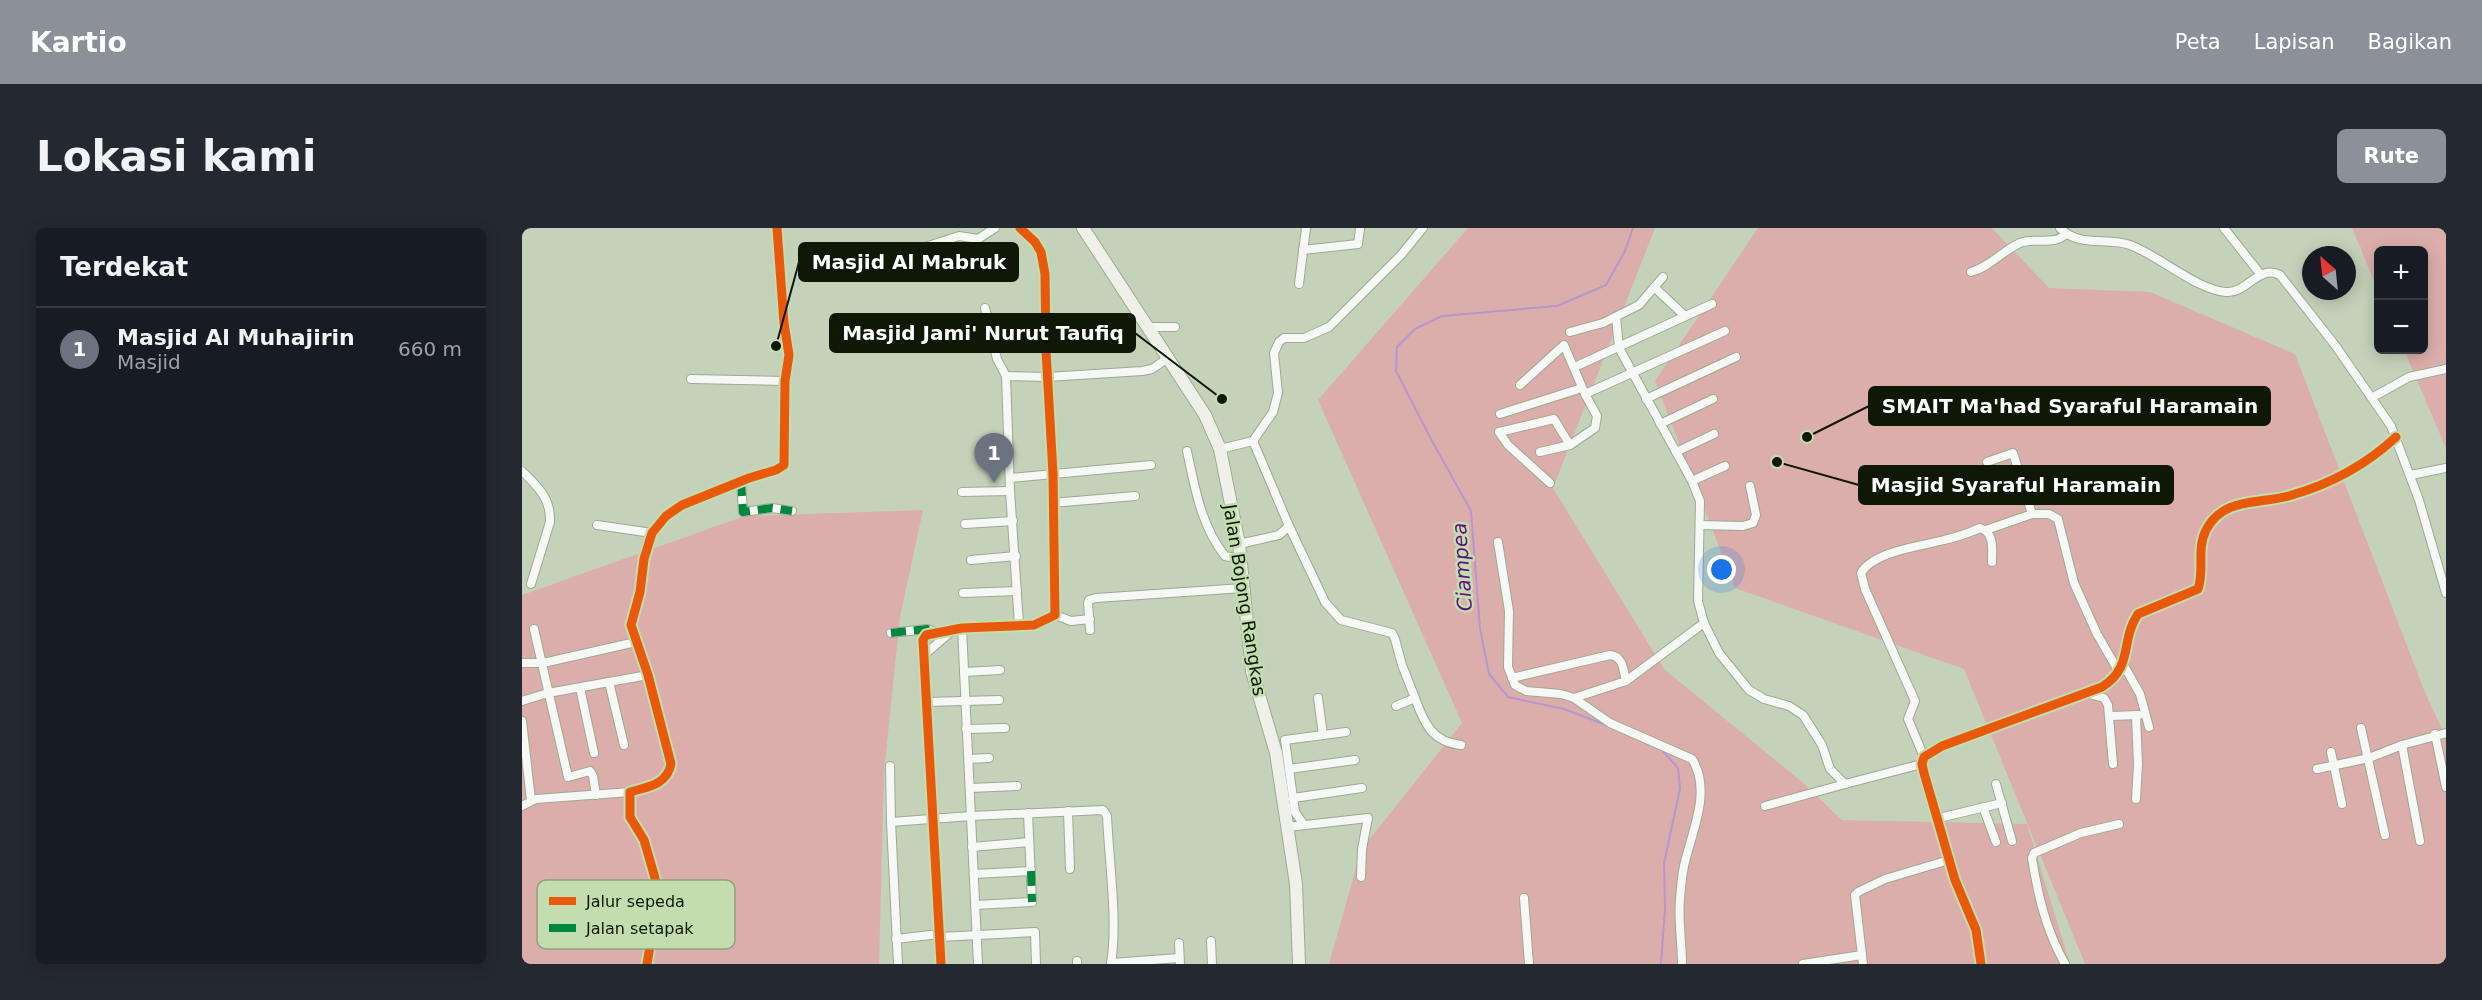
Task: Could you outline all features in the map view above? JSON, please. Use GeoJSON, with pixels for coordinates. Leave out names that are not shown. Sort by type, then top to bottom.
{"type":"FeatureCollection","features":[{"type":"Feature","properties":{"kind":"main road","name":"Jalan Bojong Rangkas"},"geometry":{"type":"LineString","coordinates":[[1083,228],[1205,415],[1220,449],[1239,544],[1252,670],[1274,744],[1288,827],[1296,884],[1299,964]]}},
{"type":"Feature","properties":{"kind":"street"},"geometry":{"type":"LineString","coordinates":[[522,806],[531,800],[630,792],[658,784],[669,773],[670,755],[648,675],[632,632],[632,619],[640,592],[644,559],[652,533],[672,510],[784,465],[785,381],[789,355],[784,323],[777,228]]}},
{"type":"Feature","properties":{"kind":"street"},"geometry":{"type":"LineString","coordinates":[[925,247],[959,236],[978,239],[995,228]]}},
{"type":"Feature","properties":{"kind":"street"},"geometry":{"type":"LineString","coordinates":[[1020,228],[1035,242],[1044,262],[1047,376],[1053,474],[1055,615]]}},
{"type":"Feature","properties":{"kind":"street"},"geometry":{"type":"LineString","coordinates":[[1299,284],[1306,228]]}},
{"type":"Feature","properties":{"kind":"street"},"geometry":{"type":"LineString","coordinates":[[1303,250],[1358,244],[1360,228]]}},
{"type":"Feature","properties":{"kind":"street"},"geometry":{"type":"LineString","coordinates":[[1220,449],[1253,441],[1269,420],[1277,404],[1274,353],[1279,342],[1284,338],[1304,338],[1329,327],[1401,255],[1423,228]]}},
{"type":"Feature","properties":{"kind":"street"},"geometry":{"type":"LineString","coordinates":[[2224,228],[2261,275]]}},
{"type":"Feature","properties":{"kind":"street"},"geometry":{"type":"LineString","coordinates":[[1971,272],[1981,270],[2020,243],[2061,239],[2063,231],[2080,240],[2131,245],[2202,284],[2224,292],[2234,291],[2270,271],[2280,274],[2373,397],[2396,437],[2411,475],[2446,593]]}},
{"type":"Feature","properties":{"kind":"street"},"geometry":{"type":"LineString","coordinates":[[1570,332],[1616,317],[1639,305],[1663,277]]}},
{"type":"Feature","properties":{"kind":"street"},"geometry":{"type":"LineString","coordinates":[[1654,287],[1685,316]]}},
{"type":"Feature","properties":{"kind":"street"},"geometry":{"type":"LineString","coordinates":[[1579,364],[1620,348],[1712,304]]}},
{"type":"Feature","properties":{"kind":"street"},"geometry":{"type":"LineString","coordinates":[[985,308],[997,359],[1006,376],[1019,625]]}},
{"type":"Feature","properties":{"kind":"street"},"geometry":{"type":"LineString","coordinates":[[1616,317],[1620,348],[1692,481],[1700,501],[1698,601],[1704,623],[1719,653],[1743,685],[1755,695],[1789,706],[1803,715],[1822,745],[1830,769],[1845,784]]}},
{"type":"Feature","properties":{"kind":"street"},"geometry":{"type":"LineString","coordinates":[[1147,327],[1174,327]]}},
{"type":"Feature","properties":{"kind":"street"},"geometry":{"type":"LineString","coordinates":[[1500,414],[1583,391],[1632,373],[1725,331]]}},
{"type":"Feature","properties":{"kind":"street"},"geometry":{"type":"LineString","coordinates":[[1520,385],[1564,345],[1598,420],[1588,435],[1570,445],[1540,452]]}},
{"type":"Feature","properties":{"kind":"street"},"geometry":{"type":"LineString","coordinates":[[1646,399],[1736,357]]}},
{"type":"Feature","properties":{"kind":"street"},"geometry":{"type":"LineString","coordinates":[[1006,376],[1142,371],[1152,369],[1168,358]]}},
{"type":"Feature","properties":{"kind":"street"},"geometry":{"type":"LineString","coordinates":[[2373,397],[2409,377],[2446,369]]}},
{"type":"Feature","properties":{"kind":"street"},"geometry":{"type":"LineString","coordinates":[[691,379],[785,381]]}},
{"type":"Feature","properties":{"kind":"street"},"geometry":{"type":"LineString","coordinates":[[1660,424],[1713,399]]}},
{"type":"Feature","properties":{"kind":"street"},"geometry":{"type":"LineString","coordinates":[[1550,483],[1508,445],[1498,432],[1554,419],[1570,445]]}},
{"type":"Feature","properties":{"kind":"street"},"geometry":{"type":"LineString","coordinates":[[1676,452],[1714,434]]}},
{"type":"Feature","properties":{"kind":"street"},"geometry":{"type":"LineString","coordinates":[[1765,806],[1923,761],[1942,746],[2102,687],[2121,668],[2138,614],[2198,589],[2199,550],[2212,519],[2225,508],[2240,503],[2292,495],[2334,478],[2374,457],[2396,437]]}},
{"type":"Feature","properties":{"kind":"street"},"geometry":{"type":"LineString","coordinates":[[1253,441],[1289,526],[1325,602],[1336,616],[1345,622],[1392,633],[1415,698],[1432,733],[1440,739],[1461,745]]}},
{"type":"Feature","properties":{"kind":"street"},"geometry":{"type":"LineString","coordinates":[[1187,451],[1199,504],[1207,526],[1225,556],[1240,559]]}},
{"type":"Feature","properties":{"kind":"street"},"geometry":{"type":"LineString","coordinates":[[1987,462],[2013,453],[2032,514]]}},
{"type":"Feature","properties":{"kind":"street"},"geometry":{"type":"LineString","coordinates":[[1011,478],[1151,465]]}},
{"type":"Feature","properties":{"kind":"street"},"geometry":{"type":"LineString","coordinates":[[1692,481],[1725,466]]}},
{"type":"Feature","properties":{"kind":"street"},"geometry":{"type":"LineString","coordinates":[[2411,475],[2446,468]]}},
{"type":"Feature","properties":{"kind":"street"},"geometry":{"type":"LineString","coordinates":[[522,471],[542,491],[549,504],[550,512],[550,522],[531,584]]}},
{"type":"Feature","properties":{"kind":"street"},"geometry":{"type":"LineString","coordinates":[[741,481],[743,512],[772,508],[792,511]]}},
{"type":"Feature","properties":{"kind":"street"},"geometry":{"type":"LineString","coordinates":[[1700,525],[1743,526],[1753,523],[1756,515],[1750,486]]}},
{"type":"Feature","properties":{"kind":"street"},"geometry":{"type":"LineString","coordinates":[[962,492],[1011,491]]}},
{"type":"Feature","properties":{"kind":"street"},"geometry":{"type":"LineString","coordinates":[[1052,503],[1135,496]]}},
{"type":"Feature","properties":{"kind":"street"},"geometry":{"type":"LineString","coordinates":[[1981,964],[1976,930],[1957,885],[1923,761],[1908,719],[1915,701],[1865,589],[1861,573],[1867,566],[1907,548],[1962,535],[1980,528],[1986,530],[2032,514],[2049,514],[2058,519],[2074,583],[2097,634],[2140,694],[2149,727]]}},
{"type":"Feature","properties":{"kind":"street"},"geometry":{"type":"LineString","coordinates":[[965,524],[1013,521]]}},
{"type":"Feature","properties":{"kind":"street"},"geometry":{"type":"LineString","coordinates":[[597,525],[652,533]]}},
{"type":"Feature","properties":{"kind":"street"},"geometry":{"type":"LineString","coordinates":[[1239,544],[1280,535],[1289,526]]}},
{"type":"Feature","properties":{"kind":"street"},"geometry":{"type":"LineString","coordinates":[[1986,530],[1991,538],[1992,562]]}},
{"type":"Feature","properties":{"kind":"street"},"geometry":{"type":"LineString","coordinates":[[1498,542],[1509,611],[1508,667],[1519,689],[1561,694],[1574,698],[1610,723],[1692,759],[1697,768],[1701,789],[1696,824],[1685,860],[1680,901],[1682,964]]}},
{"type":"Feature","properties":{"kind":"street"},"geometry":{"type":"LineString","coordinates":[[971,560],[1016,556]]}},
{"type":"Feature","properties":{"kind":"street"},"geometry":{"type":"LineString","coordinates":[[1090,630],[1088,603],[1089,600],[1096,598],[1243,588]]}},
{"type":"Feature","properties":{"kind":"street"},"geometry":{"type":"LineString","coordinates":[[963,593],[1017,591]]}},
{"type":"Feature","properties":{"kind":"street"},"geometry":{"type":"LineString","coordinates":[[1055,615],[1071,621],[1090,620]]}},
{"type":"Feature","properties":{"kind":"street"},"geometry":{"type":"LineString","coordinates":[[940,964],[927,702],[922,646],[926,635],[958,629],[1040,624],[1055,615]]}},
{"type":"Feature","properties":{"kind":"street"},"geometry":{"type":"LineString","coordinates":[[1574,698],[1626,681],[1704,623]]}},
{"type":"Feature","properties":{"kind":"street"},"geometry":{"type":"LineString","coordinates":[[534,629],[534,639],[543,663],[568,777],[590,771],[596,795]]}},
{"type":"Feature","properties":{"kind":"street"},"geometry":{"type":"LineString","coordinates":[[891,633],[927,629],[936,633]]}},
{"type":"Feature","properties":{"kind":"street"},"geometry":{"type":"LineString","coordinates":[[924,655],[958,629]]}},
{"type":"Feature","properties":{"kind":"street"},"geometry":{"type":"LineString","coordinates":[[958,629],[964,672],[978,964]]}},
{"type":"Feature","properties":{"kind":"street"},"geometry":{"type":"LineString","coordinates":[[522,663],[543,663],[636,642]]}},
{"type":"Feature","properties":{"kind":"street"},"geometry":{"type":"LineString","coordinates":[[1512,678],[1610,655],[1617,656],[1621,660],[1626,681]]}},
{"type":"Feature","properties":{"kind":"street"},"geometry":{"type":"LineString","coordinates":[[964,672],[1000,670]]}},
{"type":"Feature","properties":{"kind":"street"},"geometry":{"type":"LineString","coordinates":[[522,701],[548,693],[648,675]]}},
{"type":"Feature","properties":{"kind":"street"},"geometry":{"type":"LineString","coordinates":[[609,682],[624,745]]}},
{"type":"Feature","properties":{"kind":"street"},"geometry":{"type":"LineString","coordinates":[[580,688],[594,753]]}},
{"type":"Feature","properties":{"kind":"street"},"geometry":{"type":"LineString","coordinates":[[2085,693],[2104,698],[2110,716],[2113,764]]}},
{"type":"Feature","properties":{"kind":"street"},"geometry":{"type":"LineString","coordinates":[[1318,698],[1323,735]]}},
{"type":"Feature","properties":{"kind":"street"},"geometry":{"type":"LineString","coordinates":[[1396,706],[1415,698]]}},
{"type":"Feature","properties":{"kind":"street"},"geometry":{"type":"LineString","coordinates":[[927,702],[999,700]]}},
{"type":"Feature","properties":{"kind":"street"},"geometry":{"type":"LineString","coordinates":[[2110,716],[2136,716],[2146,713]]}},
{"type":"Feature","properties":{"kind":"street"},"geometry":{"type":"LineString","coordinates":[[2136,716],[2138,764],[2136,800]]}},
{"type":"Feature","properties":{"kind":"street"},"geometry":{"type":"LineString","coordinates":[[522,721],[531,800]]}},
{"type":"Feature","properties":{"kind":"street"},"geometry":{"type":"LineString","coordinates":[[966,729],[1005,728]]}},
{"type":"Feature","properties":{"kind":"street"},"geometry":{"type":"LineString","coordinates":[[2361,728],[2385,835]]}},
{"type":"Feature","properties":{"kind":"street"},"geometry":{"type":"LineString","coordinates":[[1304,825],[1295,812],[1285,740],[1346,732]]}},
{"type":"Feature","properties":{"kind":"street"},"geometry":{"type":"LineString","coordinates":[[2317,769],[2368,758],[2435,734],[2446,733]]}},
{"type":"Feature","properties":{"kind":"street"},"geometry":{"type":"LineString","coordinates":[[2435,734],[2446,787]]}},
{"type":"Feature","properties":{"kind":"street"},"geometry":{"type":"LineString","coordinates":[[2402,745],[2420,841]]}},
{"type":"Feature","properties":{"kind":"street"},"geometry":{"type":"LineString","coordinates":[[2331,752],[2342,804]]}},
{"type":"Feature","properties":{"kind":"street"},"geometry":{"type":"LineString","coordinates":[[969,759],[989,758]]}},
{"type":"Feature","properties":{"kind":"street"},"geometry":{"type":"LineString","coordinates":[[1289,770],[1355,760]]}},
{"type":"Feature","properties":{"kind":"street"},"geometry":{"type":"LineString","coordinates":[[890,766],[898,964]]}},
{"type":"Feature","properties":{"kind":"street"},"geometry":{"type":"LineString","coordinates":[[1996,784],[2012,841]]}},
{"type":"Feature","properties":{"kind":"street"},"geometry":{"type":"LineString","coordinates":[[970,788],[1017,786]]}},
{"type":"Feature","properties":{"kind":"street"},"geometry":{"type":"LineString","coordinates":[[1293,798],[1362,788]]}},
{"type":"Feature","properties":{"kind":"street"},"geometry":{"type":"LineString","coordinates":[[630,792],[630,818],[644,840],[655,880]]}},
{"type":"Feature","properties":{"kind":"street"},"geometry":{"type":"LineString","coordinates":[[1939,818],[2002,803]]}},
{"type":"Feature","properties":{"kind":"street"},"geometry":{"type":"LineString","coordinates":[[1983,807],[1995,842]]}},
{"type":"Feature","properties":{"kind":"street"},"geometry":{"type":"LineString","coordinates":[[891,822],[1103,810],[1107,816],[1114,951],[1111,963],[1180,961],[1179,943]]}},
{"type":"Feature","properties":{"kind":"street"},"geometry":{"type":"LineString","coordinates":[[1068,811],[1070,869]]}},
{"type":"Feature","properties":{"kind":"street"},"geometry":{"type":"LineString","coordinates":[[975,905],[1032,902],[1028,813]]}},
{"type":"Feature","properties":{"kind":"street"},"geometry":{"type":"LineString","coordinates":[[1288,827],[1368,818],[1362,849],[1361,877]]}},
{"type":"Feature","properties":{"kind":"street"},"geometry":{"type":"LineString","coordinates":[[2065,964],[2054,945],[2042,910],[2032,858],[2034,853],[2081,833],[2119,824]]}},
{"type":"Feature","properties":{"kind":"street"},"geometry":{"type":"LineString","coordinates":[[972,847],[1029,842]]}},
{"type":"Feature","properties":{"kind":"street"},"geometry":{"type":"LineString","coordinates":[[1803,964],[1862,959],[1855,895],[1858,891],[1877,882],[1949,860]]}},
{"type":"Feature","properties":{"kind":"street"},"geometry":{"type":"LineString","coordinates":[[974,874],[1031,871]]}},
{"type":"Feature","properties":{"kind":"street"},"geometry":{"type":"LineString","coordinates":[[1524,898],[1529,964]]}},
{"type":"Feature","properties":{"kind":"street"},"geometry":{"type":"LineString","coordinates":[[896,939],[939,935],[1035,932],[1036,964]]}},
{"type":"Feature","properties":{"kind":"street"},"geometry":{"type":"LineString","coordinates":[[1211,941],[1212,964]]}},
{"type":"Feature","properties":{"kind":"street"},"geometry":{"type":"LineString","coordinates":[[647,964],[650,949]]}},
{"type":"Feature","properties":{"kind":"shaded area"},"geometry":{"type":"Polygon","coordinates":[[[1468,228],[1655,228],[1553,488],[1664,669],[1802,782],[1842,820],[2027,824],[2070,964],[1329,964],[1361,850],[1462,723],[1318,400],[1468,228]]]}},
{"type":"Feature","properties":{"kind":"shaded area"},"geometry":{"type":"Polygon","coordinates":[[[1758,228],[1992,228],[2049,288],[2150,292],[2295,354],[2424,690],[2446,738],[2446,964],[2085,964],[1964,669],[1735,588],[1655,381],[1758,228]]]}},
{"type":"Feature","properties":{"kind":"shaded area"},"geometry":{"type":"Polygon","coordinates":[[[2352,228],[2446,228],[2446,448],[2406,354],[2428,354],[2428,246],[2374,246],[2374,280],[2352,228]]]}},
{"type":"Feature","properties":{"kind":"shaded area"},"geometry":{"type":"Polygon","coordinates":[[[923,510],[900,617],[884,772],[879,964],[522,964],[522,595],[745,516],[923,510]]]}},
{"type":"Feature","properties":{"kind":"waterway","name":"Ciampea"},"geometry":{"type":"LineString","coordinates":[[1606,725],[1564,709],[1508,697],[1489,674],[1480,629],[1471,511],[1396,371],[1397,347],[1415,329],[1442,316],[1557,306],[1606,285],[1625,251],[1633,228]]}},
{"type":"Feature","properties":{"kind":"waterway","name":"Ciampea"},"geometry":{"type":"LineString","coordinates":[[1661,964],[1665,908],[1664,863],[1680,789],[1678,768],[1662,750]]}},
{"type":"Feature","properties":{"kind":"marked path"},"geometry":{"type":"LineString","coordinates":[[741,481],[743,512],[772,508],[792,511]]}},
{"type":"Feature","properties":{"kind":"marked path"},"geometry":{"type":"LineString","coordinates":[[891,633],[927,629],[933,631]]}},
{"type":"Feature","properties":{"kind":"marked path"},"geometry":{"type":"LineString","coordinates":[[1031,871],[1032,902]]}},
{"type":"Feature","properties":{"kind":"cycle path"},"geometry":{"type":"LineString","coordinates":[[655,880],[644,840],[630,817],[630,792],[661,781],[669,771],[671,764],[648,675],[631,625],[640,592],[644,559],[652,533],[666,516],[682,505],[784,465],[785,381],[789,355],[784,323],[777,228]]}},
{"type":"Feature","properties":{"kind":"cycle path"},"geometry":{"type":"LineString","coordinates":[[941,964],[923,640],[926,635],[962,628],[1034,625],[1055,615],[1053,474],[1046,350],[1045,274],[1041,252],[1035,242],[1020,228]]}},
{"type":"Feature","properties":{"kind":"cycle path"},"geometry":{"type":"LineString","coordinates":[[1981,964],[1976,930],[1955,880],[1924,773],[1922,764],[1924,757],[1942,746],[2102,687],[2119,671],[2129,634],[2138,614],[2198,589],[2203,537],[2214,519],[2233,507],[2292,495],[2334,479],[2373,456],[2396,437]]}},
{"type":"Feature","properties":{"kind":"cycle path"},"geometry":{"type":"LineString","coordinates":[[647,964],[650,949]]}},
{"type":"Feature","properties":{"kind":"place","name":"Masjid Al Mabruk"},"geometry":{"type":"Point","coordinates":[776,346]}},
{"type":"Feature","properties":{"kind":"place","name":"Masjid Jami' Nurut Taufiq"},"geometry":{"type":"Point","coordinates":[1222,399]}},
{"type":"Feature","properties":{"kind":"place","name":"SMAIT Ma'had Syaraful Haramain"},"geometry":{"type":"Point","coordinates":[1807,437]}},
{"type":"Feature","properties":{"kind":"place","name":"Masjid Syaraful Haramain"},"geometry":{"type":"Point","coordinates":[1777,462]}},
{"type":"Feature","properties":{"kind":"place","name":"Masjid Al Muhajirin"},"geometry":{"type":"Point","coordinates":[994,483]}}]}
